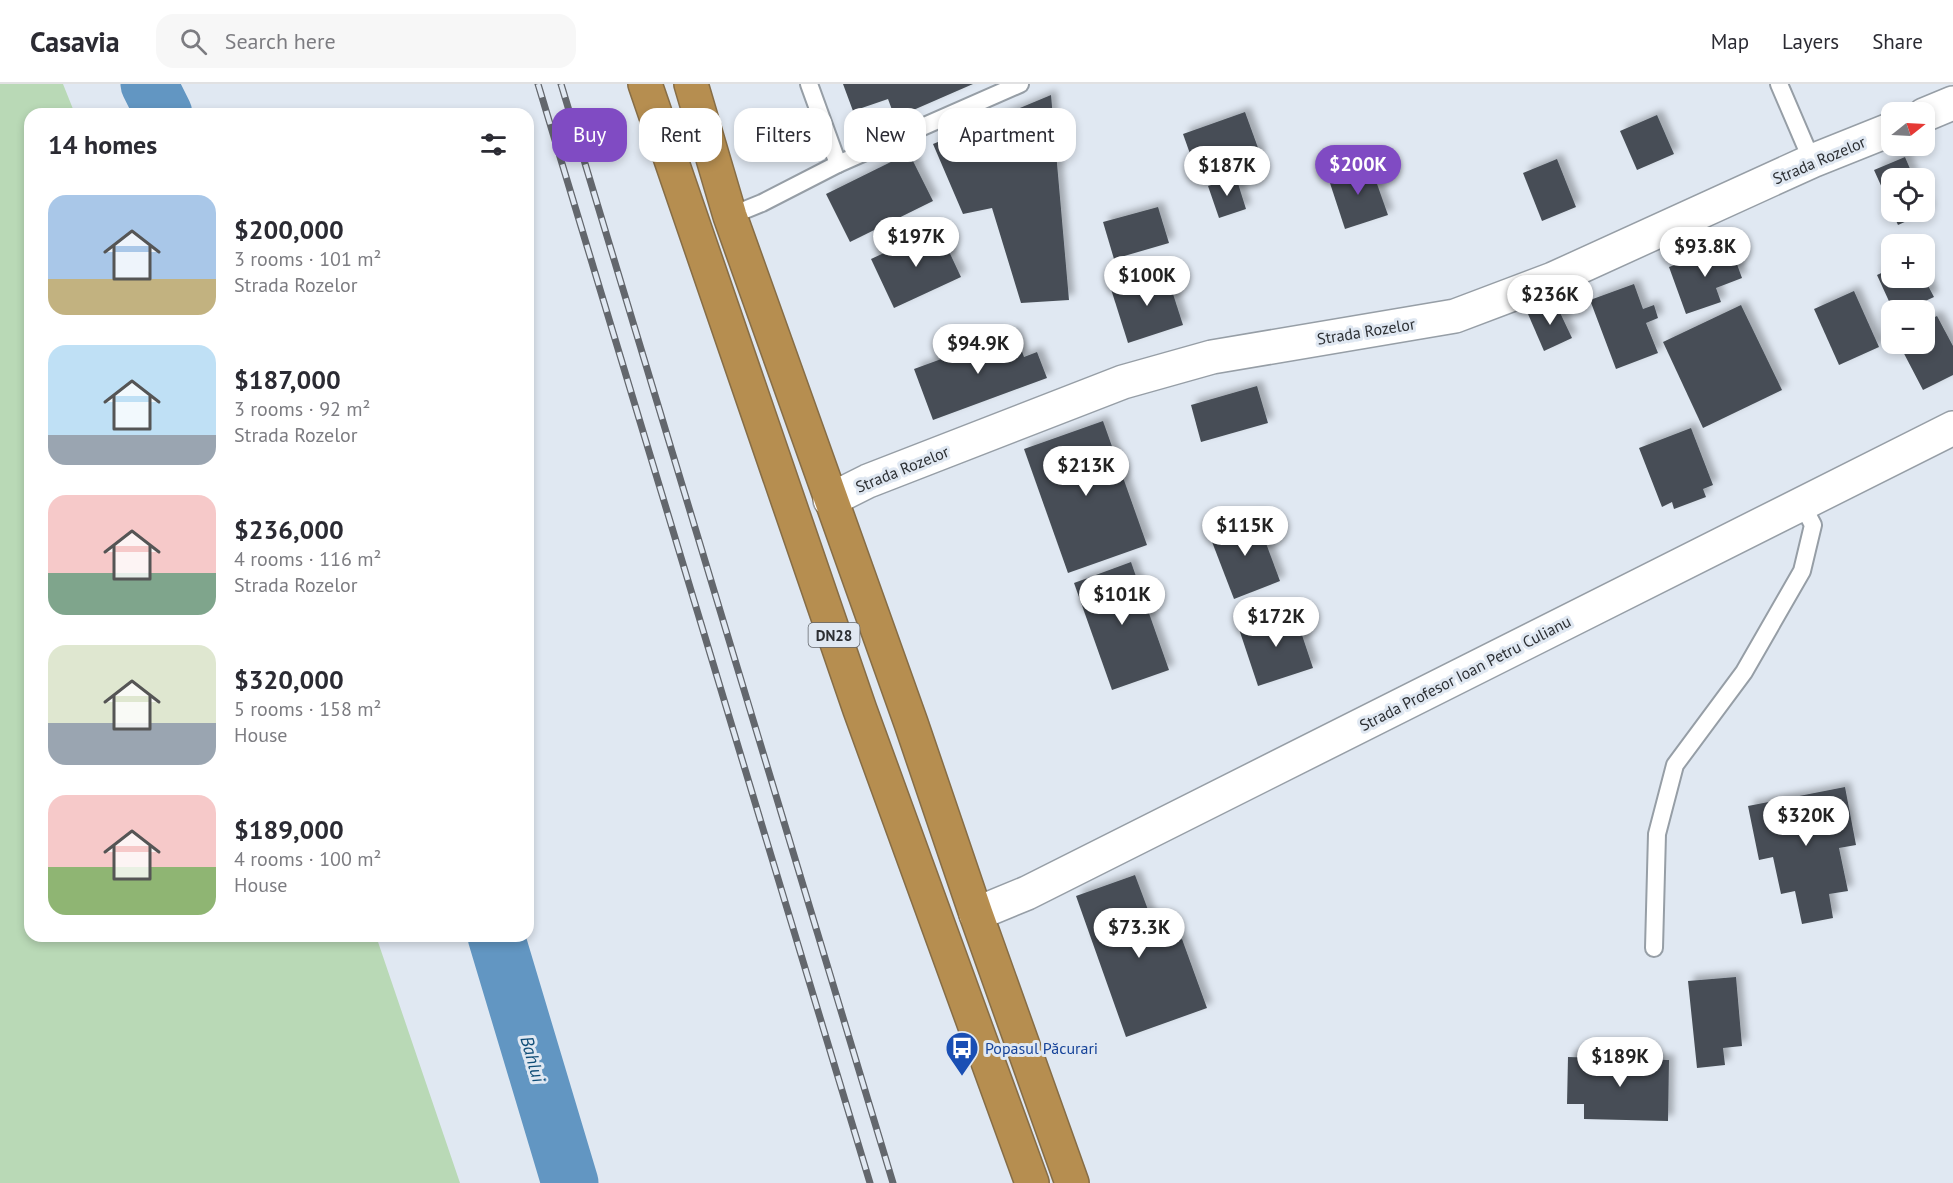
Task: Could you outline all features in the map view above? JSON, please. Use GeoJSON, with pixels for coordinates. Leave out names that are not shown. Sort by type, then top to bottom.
{"type":"FeatureCollection","features":[{"type":"Feature","properties":{"kind":"highway","name":"DN28"},"geometry":{"type":"LineString","coordinates":[[645,84],[860,710],[1032,1183]]}},
{"type":"Feature","properties":{"kind":"highway","name":"DN28"},"geometry":{"type":"LineString","coordinates":[[691,84],[730,216],[1072,1183]]}},
{"type":"Feature","properties":{"kind":"street"},"geometry":{"type":"LineString","coordinates":[[1935,111],[1953,104]]}},
{"type":"Feature","properties":{"kind":"street","name":"Strada Rozelor"},"geometry":{"type":"LineString","coordinates":[[830,500],[868,481],[1123,382],[1212,357],[1455,316],[1553,279],[1812,161],[1881,133]]}},
{"type":"Feature","properties":{"kind":"street","name":"Strada Profesor Ioan Petru Culianu"},"geometry":{"type":"LineString","coordinates":[[976,914],[1038,888],[1953,428]]}},
{"type":"Feature","properties":{"kind":"lane"},"geometry":{"type":"LineString","coordinates":[[809,84],[838,164]]}},
{"type":"Feature","properties":{"kind":"lane"},"geometry":{"type":"LineString","coordinates":[[730,216],[762,203],[838,164],[1020,84]]}},
{"type":"Feature","properties":{"kind":"lane"},"geometry":{"type":"LineString","coordinates":[[1779,84],[1812,161]]}},
{"type":"Feature","properties":{"kind":"lane"},"geometry":{"type":"LineString","coordinates":[[1654,948],[1657,834],[1675,765],[1744,672],[1802,571],[1813,525],[1802,504]]}},
{"type":"Feature","properties":{"kind":"green space"},"geometry":{"type":"Polygon","coordinates":[[[0,84],[63,84],[73,108],[24,108],[24,942],[378,942],[460,1183],[0,1183],[0,84]]]}},
{"type":"Feature","properties":{"kind":"building"},"geometry":{"type":"Polygon","coordinates":[[[843,84],[973,84],[918,108],[891,108],[888,99],[862,108],[852,108],[843,84]]]}},
{"type":"Feature","properties":{"kind":"building"},"geometry":{"type":"Polygon","coordinates":[[[1051,95],[1052,108],[1020,108],[1051,95]]]}},
{"type":"Feature","properties":{"kind":"building"},"geometry":{"type":"Polygon","coordinates":[[[1245,112],[1261,156],[1199,179],[1183,134],[1245,112]]]}},
{"type":"Feature","properties":{"kind":"building"},"geometry":{"type":"Polygon","coordinates":[[[1657,115],[1674,154],[1637,170],[1620,131],[1657,115]]]}},
{"type":"Feature","properties":{"kind":"building"},"geometry":{"type":"Polygon","coordinates":[[[938,142],[938,156],[933,144],[938,142]]]}},
{"type":"Feature","properties":{"kind":"building"},"geometry":{"type":"Polygon","coordinates":[[[1905,157],[1910,168],[1881,168],[1881,186],[1874,170],[1905,157]]]}},
{"type":"Feature","properties":{"kind":"building"},"geometry":{"type":"Polygon","coordinates":[[[1557,159],[1576,207],[1542,221],[1523,173],[1557,159]]]}},
{"type":"Feature","properties":{"kind":"building"},"geometry":{"type":"Polygon","coordinates":[[[891,162],[914,162],[933,201],[850,242],[826,194],[891,162]]]}},
{"type":"Feature","properties":{"kind":"building"},"geometry":{"type":"Polygon","coordinates":[[[941,162],[1057,162],[1069,300],[1021,303],[992,208],[963,214],[941,162]]]}},
{"type":"Feature","properties":{"kind":"building"},"geometry":{"type":"Polygon","coordinates":[[[1370,164],[1388,215],[1345,229],[1328,177],[1370,164]]]}},
{"type":"Feature","properties":{"kind":"building"},"geometry":{"type":"Polygon","coordinates":[[[1236,177],[1246,209],[1219,218],[1208,186],[1236,177]]]}},
{"type":"Feature","properties":{"kind":"building"},"geometry":{"type":"Polygon","coordinates":[[[1158,207],[1169,243],[1114,259],[1103,222],[1158,207]]]}},
{"type":"Feature","properties":{"kind":"building"},"geometry":{"type":"Polygon","coordinates":[[[938,228],[961,277],[894,308],[871,259],[938,228]]]}},
{"type":"Feature","properties":{"kind":"building"},"geometry":{"type":"Polygon","coordinates":[[[1730,245],[1742,278],[1716,288],[1721,302],[1686,314],[1669,267],[1730,245]]]}},
{"type":"Feature","properties":{"kind":"building"},"geometry":{"type":"Polygon","coordinates":[[[1166,272],[1183,325],[1128,343],[1111,289],[1166,272]]]}},
{"type":"Feature","properties":{"kind":"building"},"geometry":{"type":"Polygon","coordinates":[[[1634,284],[1643,309],[1654,305],[1658,318],[1646,323],[1658,353],[1616,369],[1590,300],[1634,284]]]}},
{"type":"Feature","properties":{"kind":"building"},"geometry":{"type":"Polygon","coordinates":[[[1883,288],[1929,288],[1934,297],[1928,300],[1888,300],[1883,288]]]}},
{"type":"Feature","properties":{"kind":"building"},"geometry":{"type":"Polygon","coordinates":[[[1854,291],[1879,347],[1839,365],[1814,309],[1854,291]]]}},
{"type":"Feature","properties":{"kind":"building"},"geometry":{"type":"Polygon","coordinates":[[[1555,302],[1572,338],[1544,351],[1528,314],[1555,302]]]}},
{"type":"Feature","properties":{"kind":"building"},"geometry":{"type":"Polygon","coordinates":[[[1741,305],[1782,390],[1703,428],[1663,342],[1741,305]]]}},
{"type":"Feature","properties":{"kind":"building"},"geometry":{"type":"Polygon","coordinates":[[[1937,316],[1953,346],[1953,375],[1923,390],[1904,354],[1935,354],[1935,317],[1937,316]]]}},
{"type":"Feature","properties":{"kind":"building"},"geometry":{"type":"Polygon","coordinates":[[[1015,332],[1024,357],[1037,352],[1047,378],[933,420],[914,369],[1015,332]]]}},
{"type":"Feature","properties":{"kind":"building"},"geometry":{"type":"Polygon","coordinates":[[[1257,386],[1268,423],[1201,442],[1191,405],[1257,386]]]}},
{"type":"Feature","properties":{"kind":"building"},"geometry":{"type":"Polygon","coordinates":[[[1103,421],[1147,545],[1068,573],[1024,449],[1103,421]]]}},
{"type":"Feature","properties":{"kind":"building"},"geometry":{"type":"Polygon","coordinates":[[[1691,428],[1713,485],[1703,489],[1706,497],[1674,509],[1672,502],[1662,507],[1639,448],[1691,428]]]}},
{"type":"Feature","properties":{"kind":"building"},"geometry":{"type":"Polygon","coordinates":[[[1256,516],[1280,581],[1234,599],[1209,534],[1256,516]]]}},
{"type":"Feature","properties":{"kind":"building"},"geometry":{"type":"Polygon","coordinates":[[[1131,562],[1169,670],[1112,690],[1074,583],[1131,562]]]}},
{"type":"Feature","properties":{"kind":"building"},"geometry":{"type":"Polygon","coordinates":[[[1294,611],[1313,668],[1258,686],[1239,629],[1294,611]]]}},
{"type":"Feature","properties":{"kind":"building"},"geometry":{"type":"Polygon","coordinates":[[[1845,787],[1856,845],[1839,848],[1848,891],[1829,894],[1833,918],[1802,924],[1795,891],[1781,894],[1773,857],[1759,860],[1748,806],[1845,787]]]}},
{"type":"Feature","properties":{"kind":"building"},"geometry":{"type":"Polygon","coordinates":[[[1135,875],[1162,947],[1182,939],[1207,1008],[1126,1037],[1076,896],[1135,875]]]}},
{"type":"Feature","properties":{"kind":"building"},"geometry":{"type":"Polygon","coordinates":[[[1736,977],[1742,1046],[1723,1048],[1725,1065],[1697,1068],[1688,981],[1736,977]]]}},
{"type":"Feature","properties":{"kind":"building"},"geometry":{"type":"Polygon","coordinates":[[[1568,1057],[1669,1060],[1668,1121],[1584,1119],[1584,1104],[1567,1104],[1568,1057]]]}},
{"type":"Feature","properties":{"kind":"waterway","name":"Bahlui"},"geometry":{"type":"LineString","coordinates":[[149,84],[161,108]]}},
{"type":"Feature","properties":{"kind":"waterway","name":"Bahlui"},"geometry":{"type":"LineString","coordinates":[[498,942],[570,1183]]}},
{"type":"Feature","properties":{"kind":"railway"},"geometry":{"type":"LineString","coordinates":[[538,84],[870,1183]]}},
{"type":"Feature","properties":{"kind":"railway"},"geometry":{"type":"LineString","coordinates":[[561,84],[893,1183]]}},
{"type":"Feature","properties":{"kind":"place","name":"Popasul Păcurari"},"geometry":{"type":"Point","coordinates":[962,1077]}}]}
